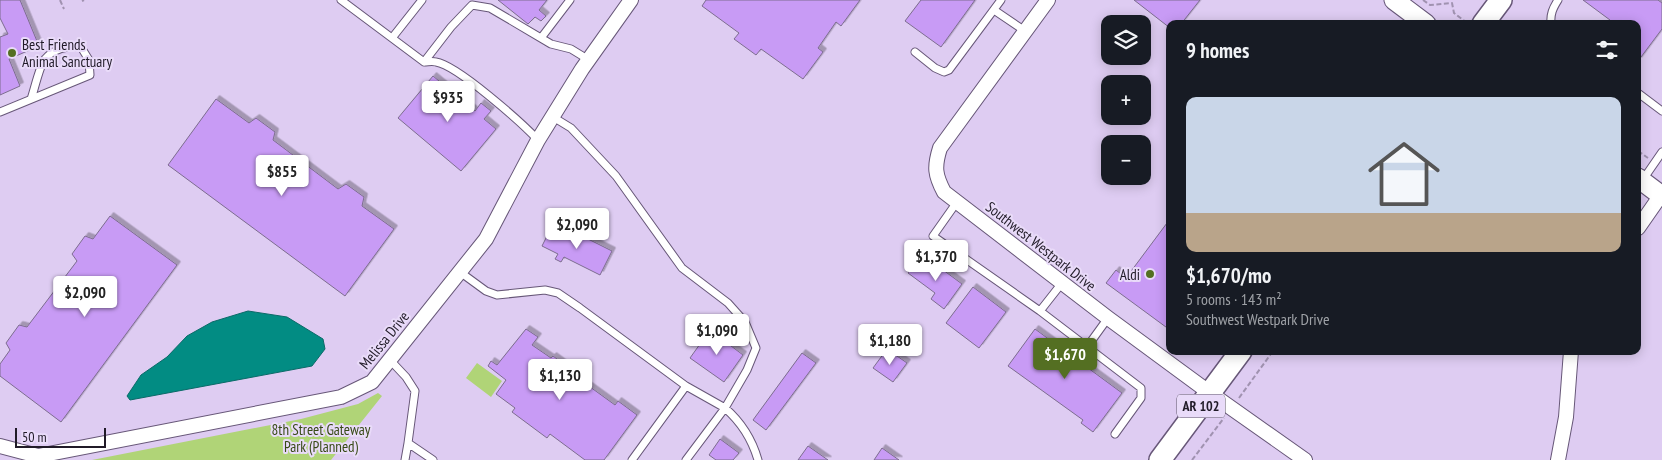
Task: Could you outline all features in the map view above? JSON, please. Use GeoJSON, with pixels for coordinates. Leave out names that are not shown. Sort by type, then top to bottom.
{"type":"FeatureCollection","features":[{"type":"Feature","properties":{"kind":"main road"},"geometry":{"type":"LineString","coordinates":[[1394,0],[1421,20]]}},
{"type":"Feature","properties":{"kind":"main road"},"geometry":{"type":"LineString","coordinates":[[1486,20],[1500,0]]}},
{"type":"Feature","properties":{"kind":"main road"},"geometry":{"type":"LineString","coordinates":[[1641,181],[1662,196]]}},
{"type":"Feature","properties":{"kind":"main road","name":"AR 102"},"geometry":{"type":"LineString","coordinates":[[1160,460],[1238,355]]}},
{"type":"Feature","properties":{"kind":"street","name":"Melissa Drive"},"geometry":{"type":"LineString","coordinates":[[0,446],[38,456],[341,397],[372,382],[486,239],[538,140],[588,60],[631,0]]}},
{"type":"Feature","properties":{"kind":"street","name":"Southwest Westpark Drive"},"geometry":{"type":"LineString","coordinates":[[1048,0],[940,148],[936,162],[936,178],[944,192],[1062,283],[1210,393],[1306,460]]}},
{"type":"Feature","properties":{"kind":"street"},"geometry":{"type":"LineString","coordinates":[[1641,224],[1662,196]]}},
{"type":"Feature","properties":{"kind":"street"},"geometry":{"type":"LineString","coordinates":[[1558,460],[1566,417],[1571,355]]}},
{"type":"Feature","properties":{"kind":"lane"},"geometry":{"type":"LineString","coordinates":[[341,0],[424,62],[437,62],[455,71],[522,123],[538,140]]}},
{"type":"Feature","properties":{"kind":"lane"},"geometry":{"type":"LineString","coordinates":[[392,38],[422,0]]}},
{"type":"Feature","properties":{"kind":"lane"},"geometry":{"type":"LineString","coordinates":[[541,38],[570,0]]}},
{"type":"Feature","properties":{"kind":"lane"},"geometry":{"type":"LineString","coordinates":[[915,52],[935,68],[944,72],[949,70],[1001,0]]}},
{"type":"Feature","properties":{"kind":"lane"},"geometry":{"type":"LineString","coordinates":[[1551,20],[1553,7],[1558,0]]}},
{"type":"Feature","properties":{"kind":"lane"},"geometry":{"type":"LineString","coordinates":[[424,62],[469,3],[490,8],[551,44],[571,50],[588,60]]}},
{"type":"Feature","properties":{"kind":"lane"},"geometry":{"type":"LineString","coordinates":[[994,10],[1025,31]]}},
{"type":"Feature","properties":{"kind":"lane"},"geometry":{"type":"LineString","coordinates":[[0,112],[90,75],[89,60],[81,47],[71,46],[54,51],[44,59],[31,99]]}},
{"type":"Feature","properties":{"kind":"lane"},"geometry":{"type":"LineString","coordinates":[[1641,95],[1662,111]]}},
{"type":"Feature","properties":{"kind":"lane"},"geometry":{"type":"LineString","coordinates":[[552,117],[571,128],[616,176],[682,268],[728,303],[745,322],[756,348],[748,370],[725,408],[686,460]]}},
{"type":"Feature","properties":{"kind":"lane"},"geometry":{"type":"LineString","coordinates":[[1641,179],[1662,152]]}},
{"type":"Feature","properties":{"kind":"lane"},"geometry":{"type":"LineString","coordinates":[[957,202],[933,236],[1040,312],[1141,388],[1141,398],[1115,434]]}},
{"type":"Feature","properties":{"kind":"lane"},"geometry":{"type":"LineString","coordinates":[[460,272],[486,291],[497,295],[545,290],[558,293],[686,386],[725,408],[738,420],[758,460]]}},
{"type":"Feature","properties":{"kind":"lane"},"geometry":{"type":"LineString","coordinates":[[1040,312],[1062,283]]}},
{"type":"Feature","properties":{"kind":"lane"},"geometry":{"type":"LineString","coordinates":[[1087,347],[1108,318]]}},
{"type":"Feature","properties":{"kind":"lane"},"geometry":{"type":"LineString","coordinates":[[390,360],[406,376],[415,391],[405,460]]}},
{"type":"Feature","properties":{"kind":"lane"},"geometry":{"type":"LineString","coordinates":[[632,460],[686,386]]}},
{"type":"Feature","properties":{"kind":"lane"},"geometry":{"type":"LineString","coordinates":[[408,443],[433,460]]}},
{"type":"Feature","properties":{"kind":"path"},"geometry":{"type":"LineString","coordinates":[[60,0],[64,9]]}},
{"type":"Feature","properties":{"kind":"path"},"geometry":{"type":"LineString","coordinates":[[1423,0],[1430,5],[1452,3],[1454,13],[1463,20]]}},
{"type":"Feature","properties":{"kind":"path"},"geometry":{"type":"LineString","coordinates":[[1641,153],[1649,159]]}},
{"type":"Feature","properties":{"kind":"path"},"geometry":{"type":"LineString","coordinates":[[1239,397],[1270,355]]}},
{"type":"Feature","properties":{"kind":"path"},"geometry":{"type":"LineString","coordinates":[[1192,460],[1222,420]]}},
{"type":"Feature","properties":{"kind":"green space"},"geometry":{"type":"Polygon","coordinates":[[[477,363],[502,381],[491,397],[466,378],[477,363]]]}},
{"type":"Feature","properties":{"kind":"green space","name":"8th Street Gateway Park (Planned)"},"geometry":{"type":"Polygon","coordinates":[[[378,393],[382,396],[331,460],[92,460],[301,419],[358,404],[378,393]]]}},
{"type":"Feature","properties":{"kind":"shaded area"},"geometry":{"type":"Polygon","coordinates":[[[248,311],[287,317],[323,339],[325,349],[312,366],[130,400],[127,396],[141,375],[167,357],[187,336],[212,322],[248,311]]]}},
{"type":"Feature","properties":{"kind":"building","name":"Best Friends Animal Sanctuary"},"geometry":{"type":"Polygon","coordinates":[[[0,0],[20,0],[39,46],[9,59],[20,86],[0,95],[0,37],[8,34],[0,18],[0,0]]]}},
{"type":"Feature","properties":{"kind":"building"},"geometry":{"type":"Polygon","coordinates":[[[498,0],[547,0],[539,10],[546,16],[541,21],[535,17],[528,24],[498,0]]]}},
{"type":"Feature","properties":{"kind":"building"},"geometry":{"type":"Polygon","coordinates":[[[706,0],[860,0],[841,26],[836,22],[818,48],[823,52],[803,79],[761,49],[756,55],[734,39],[739,33],[702,6],[706,0]]]}},
{"type":"Feature","properties":{"kind":"building"},"geometry":{"type":"Polygon","coordinates":[[[921,0],[975,0],[941,47],[905,21],[921,0]]]}},
{"type":"Feature","properties":{"kind":"building"},"geometry":{"type":"Polygon","coordinates":[[[1134,0],[1200,0],[1184,20],[1166,20],[1166,25],[1134,0]]]}},
{"type":"Feature","properties":{"kind":"building"},"geometry":{"type":"Polygon","coordinates":[[[1583,0],[1658,0],[1662,3],[1662,29],[1641,57],[1641,20],[1610,20],[1583,0]]]}},
{"type":"Feature","properties":{"kind":"building"},"geometry":{"type":"Polygon","coordinates":[[[433,76],[475,111],[481,103],[491,111],[484,119],[496,129],[461,171],[398,118],[433,76]]]}},
{"type":"Feature","properties":{"kind":"building"},"geometry":{"type":"Polygon","coordinates":[[[216,99],[249,123],[256,118],[275,132],[273,140],[338,189],[346,184],[364,197],[362,206],[394,229],[345,296],[168,165],[216,99]]]}},
{"type":"Feature","properties":{"kind":"building"},"geometry":{"type":"Polygon","coordinates":[[[110,216],[177,265],[61,422],[0,376],[0,364],[10,350],[6,343],[19,325],[27,327],[77,261],[72,254],[85,236],[93,239],[110,216]]]}},
{"type":"Feature","properties":{"kind":"building","name":"Aldi"},"geometry":{"type":"Polygon","coordinates":[[[1166,224],[1166,327],[1106,283],[1116,270],[1126,278],[1166,224]]]}},
{"type":"Feature","properties":{"kind":"building"},"geometry":{"type":"Polygon","coordinates":[[[552,226],[576,238],[578,234],[612,251],[600,275],[564,257],[561,262],[555,259],[558,254],[542,246],[552,226]]]}},
{"type":"Feature","properties":{"kind":"building"},"geometry":{"type":"Polygon","coordinates":[[[920,257],[933,267],[935,264],[962,284],[944,309],[931,299],[935,293],[908,273],[920,257]]]}},
{"type":"Feature","properties":{"kind":"building"},"geometry":{"type":"Polygon","coordinates":[[[973,287],[1006,312],[979,348],[946,323],[973,287]]]}},
{"type":"Feature","properties":{"kind":"building"},"geometry":{"type":"Polygon","coordinates":[[[526,329],[538,337],[532,345],[551,358],[553,356],[588,382],[586,384],[615,405],[618,401],[637,415],[604,460],[585,460],[550,434],[547,438],[512,412],[515,408],[496,394],[506,380],[488,366],[491,361],[497,365],[526,329]]]}},
{"type":"Feature","properties":{"kind":"building"},"geometry":{"type":"Polygon","coordinates":[[[1035,329],[1122,393],[1093,432],[1081,423],[1083,420],[1008,366],[1035,329]]]}},
{"type":"Feature","properties":{"kind":"building"},"geometry":{"type":"Polygon","coordinates":[[[710,330],[743,355],[724,382],[690,358],[710,330]]]}},
{"type":"Feature","properties":{"kind":"building"},"geometry":{"type":"Polygon","coordinates":[[[887,349],[907,363],[893,382],[873,368],[887,349]]]}},
{"type":"Feature","properties":{"kind":"building"},"geometry":{"type":"Polygon","coordinates":[[[802,353],[816,363],[766,430],[753,420],[802,353]]]}},
{"type":"Feature","properties":{"kind":"building"},"geometry":{"type":"Polygon","coordinates":[[[720,439],[739,453],[733,460],[716,460],[709,455],[720,439]]]}},
{"type":"Feature","properties":{"kind":"building"},"geometry":{"type":"Polygon","coordinates":[[[808,446],[828,460],[798,460],[808,446]]]}},
{"type":"Feature","properties":{"kind":"building"},"geometry":{"type":"Polygon","coordinates":[[[882,448],[899,460],[874,460],[882,448]]]}},
{"type":"Feature","properties":{"kind":"place","name":"Best Friends Animal Sanctuary"},"geometry":{"type":"Point","coordinates":[12,53]}},
{"type":"Feature","properties":{"kind":"place","name":"Aldi"},"geometry":{"type":"Point","coordinates":[1150,274]}}]}
